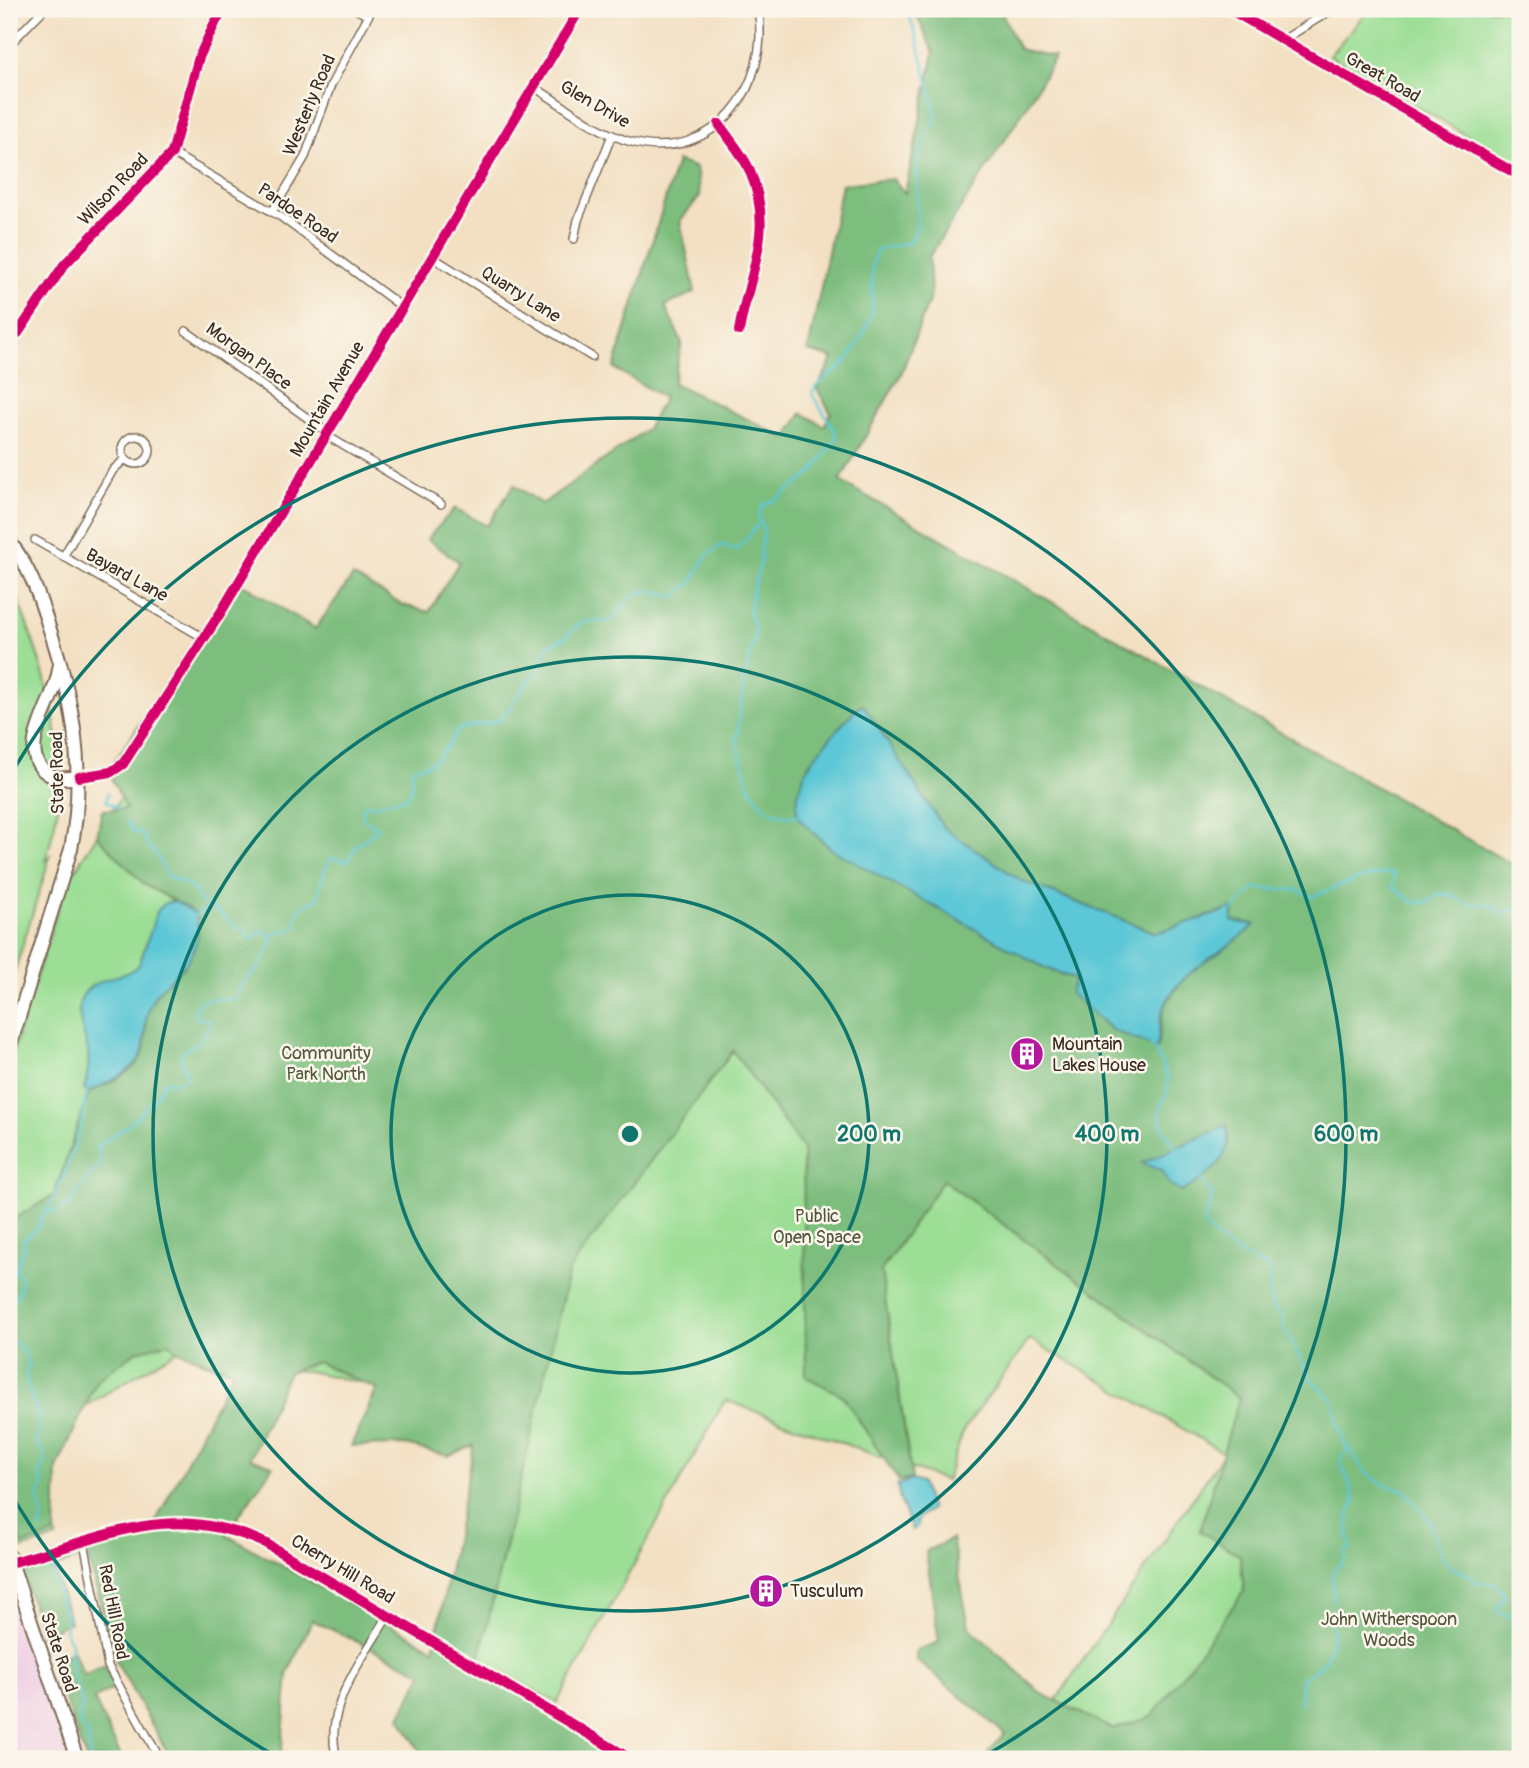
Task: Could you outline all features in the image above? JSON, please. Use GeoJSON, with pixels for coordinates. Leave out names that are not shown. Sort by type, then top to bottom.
{"type":"FeatureCollection","features":[{"type":"Feature","properties":{"kind":"highway","name":"State Road"},"geometry":{"type":"LineString","coordinates":[[9,541],[35,585],[57,650],[73,714],[79,777],[76,824],[71,849],[9,1049]]}},
{"type":"Feature","properties":{"kind":"highway"},"geometry":{"type":"LineString","coordinates":[[57,650],[59,665],[55,689],[35,736],[34,751],[40,767],[54,777],[79,777]]}},
{"type":"Feature","properties":{"kind":"highway","name":"State Road"},"geometry":{"type":"LineString","coordinates":[[10,1560],[77,1759]]}},
{"type":"Feature","properties":{"kind":"street"},"geometry":{"type":"LineString","coordinates":[[9,45],[44,9]]}},
{"type":"Feature","properties":{"kind":"street","name":"Wilson Road"},"geometry":{"type":"LineString","coordinates":[[9,337],[18,333],[64,265],[172,153],[199,57],[216,21],[225,9]]}},
{"type":"Feature","properties":{"kind":"street"},"geometry":{"type":"LineString","coordinates":[[356,9],[370,13]]}},
{"type":"Feature","properties":{"kind":"street","name":"Mountain Avenue"},"geometry":{"type":"LineString","coordinates":[[79,777],[111,772],[123,764],[288,502],[327,432],[580,9]]}},
{"type":"Feature","properties":{"kind":"street","name":"Glen Drive"},"geometry":{"type":"LineString","coordinates":[[534,87],[612,135],[643,145],[668,145],[693,139],[719,124],[745,95],[757,67],[761,36],[758,9]]}},
{"type":"Feature","properties":{"kind":"street","name":"Great Road"},"geometry":{"type":"LineString","coordinates":[[1228,9],[1520,176]]}},
{"type":"Feature","properties":{"kind":"street"},"geometry":{"type":"LineString","coordinates":[[1283,40],[1333,9]]}},
{"type":"Feature","properties":{"kind":"street","name":"Westerly Road"},"geometry":{"type":"LineString","coordinates":[[272,212],[306,157],[331,85],[370,13]]}},
{"type":"Feature","properties":{"kind":"street"},"geometry":{"type":"LineString","coordinates":[[719,124],[749,167],[760,204],[760,250],[743,303],[739,331]]}},
{"type":"Feature","properties":{"kind":"street"},"geometry":{"type":"LineString","coordinates":[[574,239],[578,220],[612,135]]}},
{"type":"Feature","properties":{"kind":"street","name":"Pardoe Road"},"geometry":{"type":"LineString","coordinates":[[172,153],[272,212],[402,307]]}},
{"type":"Feature","properties":{"kind":"street","name":"Quarry Lane"},"geometry":{"type":"LineString","coordinates":[[432,257],[592,357]]}},
{"type":"Feature","properties":{"kind":"street","name":"Morgan Place"},"geometry":{"type":"LineString","coordinates":[[186,331],[327,432],[329,437],[441,504]]}},
{"type":"Feature","properties":{"kind":"street"},"geometry":{"type":"LineString","coordinates":[[63,557],[113,470],[125,459]]}},
{"type":"Feature","properties":{"kind":"street","name":"Bayard Lane"},"geometry":{"type":"LineString","coordinates":[[35,540],[204,638]]}},
{"type":"Feature","properties":{"kind":"street","name":"Cherry Hill Road"},"geometry":{"type":"LineString","coordinates":[[10,1560],[84,1542],[131,1527],[186,1522],[227,1528],[265,1543],[631,1759]]}},
{"type":"Feature","properties":{"kind":"street","name":"Red Hill Road"},"geometry":{"type":"LineString","coordinates":[[84,1542],[108,1666],[160,1759]]}},
{"type":"Feature","properties":{"kind":"street"},"geometry":{"type":"LineString","coordinates":[[337,1759],[333,1730],[338,1706],[388,1616]]}},
{"type":"Feature","properties":{"kind":"shaded area"},"geometry":{"type":"Polygon","coordinates":[[[9,1585],[39,1669],[41,1682],[69,1759],[9,1759],[9,1585]]]}},
{"type":"Feature","properties":{"kind":"green space"},"geometry":{"type":"Polygon","coordinates":[[[914,9],[1000,9],[1019,49],[1055,57],[1026,107],[929,257],[931,295],[901,374],[840,481],[1520,869],[1520,1759],[982,1759],[1005,1734],[916,1659],[917,1650],[939,1642],[926,1551],[952,1539],[969,1627],[1042,1694],[1113,1729],[1152,1717],[1244,1591],[1240,1556],[1200,1531],[1239,1398],[943,1180],[881,1271],[912,1479],[899,1481],[842,1395],[806,1377],[803,1149],[733,1051],[569,1270],[477,1669],[630,1759],[424,1759],[400,1717],[423,1673],[312,1620],[288,1673],[281,1759],[171,1759],[117,1663],[85,1547],[150,1533],[233,1371],[178,1351],[169,1343],[137,1351],[97,1380],[57,1468],[55,1534],[22,1545],[9,1495],[9,1222],[54,1195],[89,1092],[121,1076],[137,1063],[144,1051],[148,1009],[159,991],[184,967],[189,909],[145,885],[97,836],[102,810],[126,809],[108,771],[236,580],[315,629],[353,576],[403,605],[429,612],[459,562],[427,539],[455,508],[487,526],[514,485],[542,504],[647,429],[664,398],[614,368],[677,161],[696,168],[700,196],[680,221],[695,292],[665,306],[682,343],[673,383],[786,438],[802,413],[824,426],[831,413],[817,389],[833,358],[808,351],[842,184],[893,179],[905,193],[934,53],[914,9]],[[863,705],[857,708],[808,766],[1045,968],[1075,979],[1101,1020],[1112,1030],[1157,1047],[1164,1006],[1186,975],[1245,934],[1254,924],[1232,921],[1234,908],[1156,933],[1020,880],[944,828],[863,705]],[[317,1362],[289,1372],[250,1458],[273,1466],[226,1535],[434,1649],[474,1445],[448,1456],[405,1445],[351,1446],[377,1389],[317,1362]]]}},
{"type":"Feature","properties":{"kind":"green space"},"geometry":{"type":"Polygon","coordinates":[[[1369,9],[1520,9],[1520,166],[1329,56],[1369,9]]]}},
{"type":"Feature","properties":{"kind":"green space"},"geometry":{"type":"Polygon","coordinates":[[[9,578],[38,657],[53,712],[59,796],[46,860],[50,856],[9,989],[9,578]]]}},
{"type":"Feature","properties":{"kind":"green space"},"geometry":{"type":"Polygon","coordinates":[[[250,587],[261,597],[372,661],[1497,861],[1516,1759],[1016,1759],[1224,1453],[1030,1339],[964,1429],[946,1481],[725,1400],[557,1703],[436,1634],[486,1435],[420,1395],[308,1371],[220,1368],[200,1361],[183,1347],[26,1442],[51,1506],[56,1538],[21,1549],[9,1532],[9,1063],[65,886],[250,587]]]}},
{"type":"Feature","properties":{"kind":"green space"},"geometry":{"type":"Polygon","coordinates":[[[80,1551],[82,1557],[54,1568],[70,1622],[42,1635],[22,1572],[31,1565],[80,1551]]]}},
{"type":"Feature","properties":{"kind":"green space"},"geometry":{"type":"Polygon","coordinates":[[[73,1651],[84,1675],[105,1665],[115,1687],[94,1699],[122,1759],[86,1759],[51,1661],[73,1651]]]}},
{"type":"Feature","properties":{"kind":"water"},"geometry":{"type":"Polygon","coordinates":[[[863,705],[944,828],[1020,880],[1156,933],[1234,908],[1232,921],[1255,925],[1194,970],[1173,992],[1162,1015],[1157,1048],[1112,1030],[1070,993],[1075,979],[1045,968],[831,849],[800,820],[797,801],[808,767],[831,737],[857,708],[863,705]]]}},
{"type":"Feature","properties":{"kind":"water"},"geometry":{"type":"Polygon","coordinates":[[[168,902],[175,902],[196,914],[198,932],[194,949],[185,964],[154,997],[148,1011],[142,1053],[137,1063],[100,1087],[84,1090],[89,1062],[79,1010],[83,995],[95,984],[139,965],[157,912],[168,902]]]}},
{"type":"Feature","properties":{"kind":"water"},"geometry":{"type":"Polygon","coordinates":[[[1227,1125],[1228,1142],[1223,1158],[1203,1178],[1181,1192],[1170,1185],[1161,1170],[1142,1163],[1227,1125]]]}},
{"type":"Feature","properties":{"kind":"water"},"geometry":{"type":"Polygon","coordinates":[[[912,1480],[921,1483],[931,1509],[918,1518],[917,1527],[912,1530],[897,1485],[912,1480]]]}},
{"type":"Feature","properties":{"kind":"waterway"},"geometry":{"type":"LineString","coordinates":[[800,815],[788,816],[763,806],[748,784],[737,742],[744,679],[756,633],[749,612],[764,535],[759,516],[763,505],[775,500],[811,474],[837,438],[812,394],[821,382],[844,363],[867,327],[872,303],[872,267],[877,250],[910,242],[917,229],[918,154],[937,118],[907,9]]}},
{"type":"Feature","properties":{"kind":"waterway"},"geometry":{"type":"LineString","coordinates":[[46,1213],[71,1204],[101,1162],[97,1147],[131,1123],[156,1097],[164,1083],[177,1083],[188,1076],[181,1060],[182,1052],[201,1040],[211,1025],[209,1020],[197,1018],[194,1010],[197,1005],[201,1001],[211,999],[233,999],[238,995],[240,986],[258,969],[271,944],[271,935],[295,928],[298,910],[318,898],[331,858],[346,861],[358,844],[378,828],[364,819],[362,809],[367,804],[375,806],[407,796],[412,782],[412,769],[437,758],[458,729],[501,720],[541,664],[549,645],[564,638],[581,622],[612,621],[631,597],[644,591],[674,597],[692,582],[707,555],[722,545],[737,550],[761,521]]}},
{"type":"Feature","properties":{"kind":"waterway"},"geometry":{"type":"LineString","coordinates":[[108,793],[106,801],[118,808]]}},
{"type":"Feature","properties":{"kind":"waterway"},"geometry":{"type":"LineString","coordinates":[[127,822],[134,832],[141,833],[150,849],[155,852],[167,876],[188,885],[197,893],[199,900],[222,914],[237,929],[244,929],[251,940],[261,931],[271,935]]}},
{"type":"Feature","properties":{"kind":"waterway"},"geometry":{"type":"LineString","coordinates":[[1233,910],[1254,888],[1298,890],[1312,897],[1353,881],[1387,873],[1394,874],[1393,887],[1414,903],[1430,901],[1438,894],[1444,894],[1467,903],[1495,906],[1499,914],[1520,908]]}},
{"type":"Feature","properties":{"kind":"waterway"},"geometry":{"type":"LineString","coordinates":[[196,915],[209,908]]}},
{"type":"Feature","properties":{"kind":"waterway"},"geometry":{"type":"LineString","coordinates":[[1151,1045],[1167,1076],[1167,1091],[1159,1108],[1162,1128],[1177,1148]]}},
{"type":"Feature","properties":{"kind":"waterway"},"geometry":{"type":"LineString","coordinates":[[9,1279],[19,1260],[24,1239],[41,1223],[40,1219],[53,1200],[66,1171],[83,1116],[88,1089]]}},
{"type":"Feature","properties":{"kind":"waterway"},"geometry":{"type":"LineString","coordinates":[[1200,1178],[1213,1195],[1203,1224],[1233,1250],[1269,1267],[1272,1307],[1284,1318],[1283,1327],[1311,1379],[1331,1398],[1345,1444],[1368,1475],[1385,1485],[1404,1490],[1428,1519],[1443,1558],[1451,1567],[1470,1576],[1477,1583],[1493,1584],[1502,1589],[1505,1598],[1498,1605],[1499,1612],[1519,1621],[1520,1624]]}},
{"type":"Feature","properties":{"kind":"waterway"},"geometry":{"type":"LineString","coordinates":[[9,1303],[20,1288],[20,1275],[16,1272]]}},
{"type":"Feature","properties":{"kind":"waterway"},"geometry":{"type":"LineString","coordinates":[[9,1340],[20,1347],[27,1360],[26,1380],[39,1417],[36,1443],[44,1453],[46,1461],[39,1473],[43,1487],[38,1495],[43,1518],[40,1530]]}},
{"type":"Feature","properties":{"kind":"waterway"},"geometry":{"type":"LineString","coordinates":[[1335,1600],[1332,1580],[1334,1570],[1344,1561],[1346,1550],[1351,1548],[1348,1524],[1355,1502],[1340,1463],[1348,1449]]}},
{"type":"Feature","properties":{"kind":"waterway"},"geometry":{"type":"LineString","coordinates":[[49,1563],[67,1620],[65,1632],[71,1643],[71,1666],[83,1709],[79,1716],[88,1736],[90,1759]]}},
{"type":"Feature","properties":{"kind":"waterway"},"geometry":{"type":"LineString","coordinates":[[1300,1705],[1302,1678],[1317,1669],[1326,1657],[1331,1642],[1332,1624]]}},
{"type":"Feature","properties":{"kind":"cycle path"},"geometry":{"type":"LineString","coordinates":[[9,337],[18,333],[64,265],[172,153],[199,57],[216,21],[225,9]]}},
{"type":"Feature","properties":{"kind":"cycle path"},"geometry":{"type":"LineString","coordinates":[[79,777],[111,772],[123,764],[221,612],[580,9]]}},
{"type":"Feature","properties":{"kind":"cycle path"},"geometry":{"type":"LineString","coordinates":[[1229,9],[1520,176]]}},
{"type":"Feature","properties":{"kind":"cycle path"},"geometry":{"type":"LineString","coordinates":[[719,124],[749,169],[757,191],[760,212],[758,251],[739,331]]}},
{"type":"Feature","properties":{"kind":"cycle path"},"geometry":{"type":"LineString","coordinates":[[9,1563],[136,1527],[196,1524],[229,1530],[265,1543],[631,1759]]}},
{"type":"Feature","properties":{"kind":"place","name":"Mountain Lakes House"},"geometry":{"type":"Point","coordinates":[1027,1054]}},
{"type":"Feature","properties":{"kind":"place","name":"Tusculum"},"geometry":{"type":"Point","coordinates":[766,1591]}},
{"type":"Feature","properties":{"kind":"park label","name":"Community Park North"},"geometry":{"type":"Point","coordinates":[326,1063]}},
{"type":"Feature","properties":{"kind":"park label","name":"Public Open Space"},"geometry":{"type":"Point","coordinates":[817,1226]}},
{"type":"Feature","properties":{"kind":"park label","name":"John Witherspoon Woods"},"geometry":{"type":"Point","coordinates":[1389,1629]}}]}
